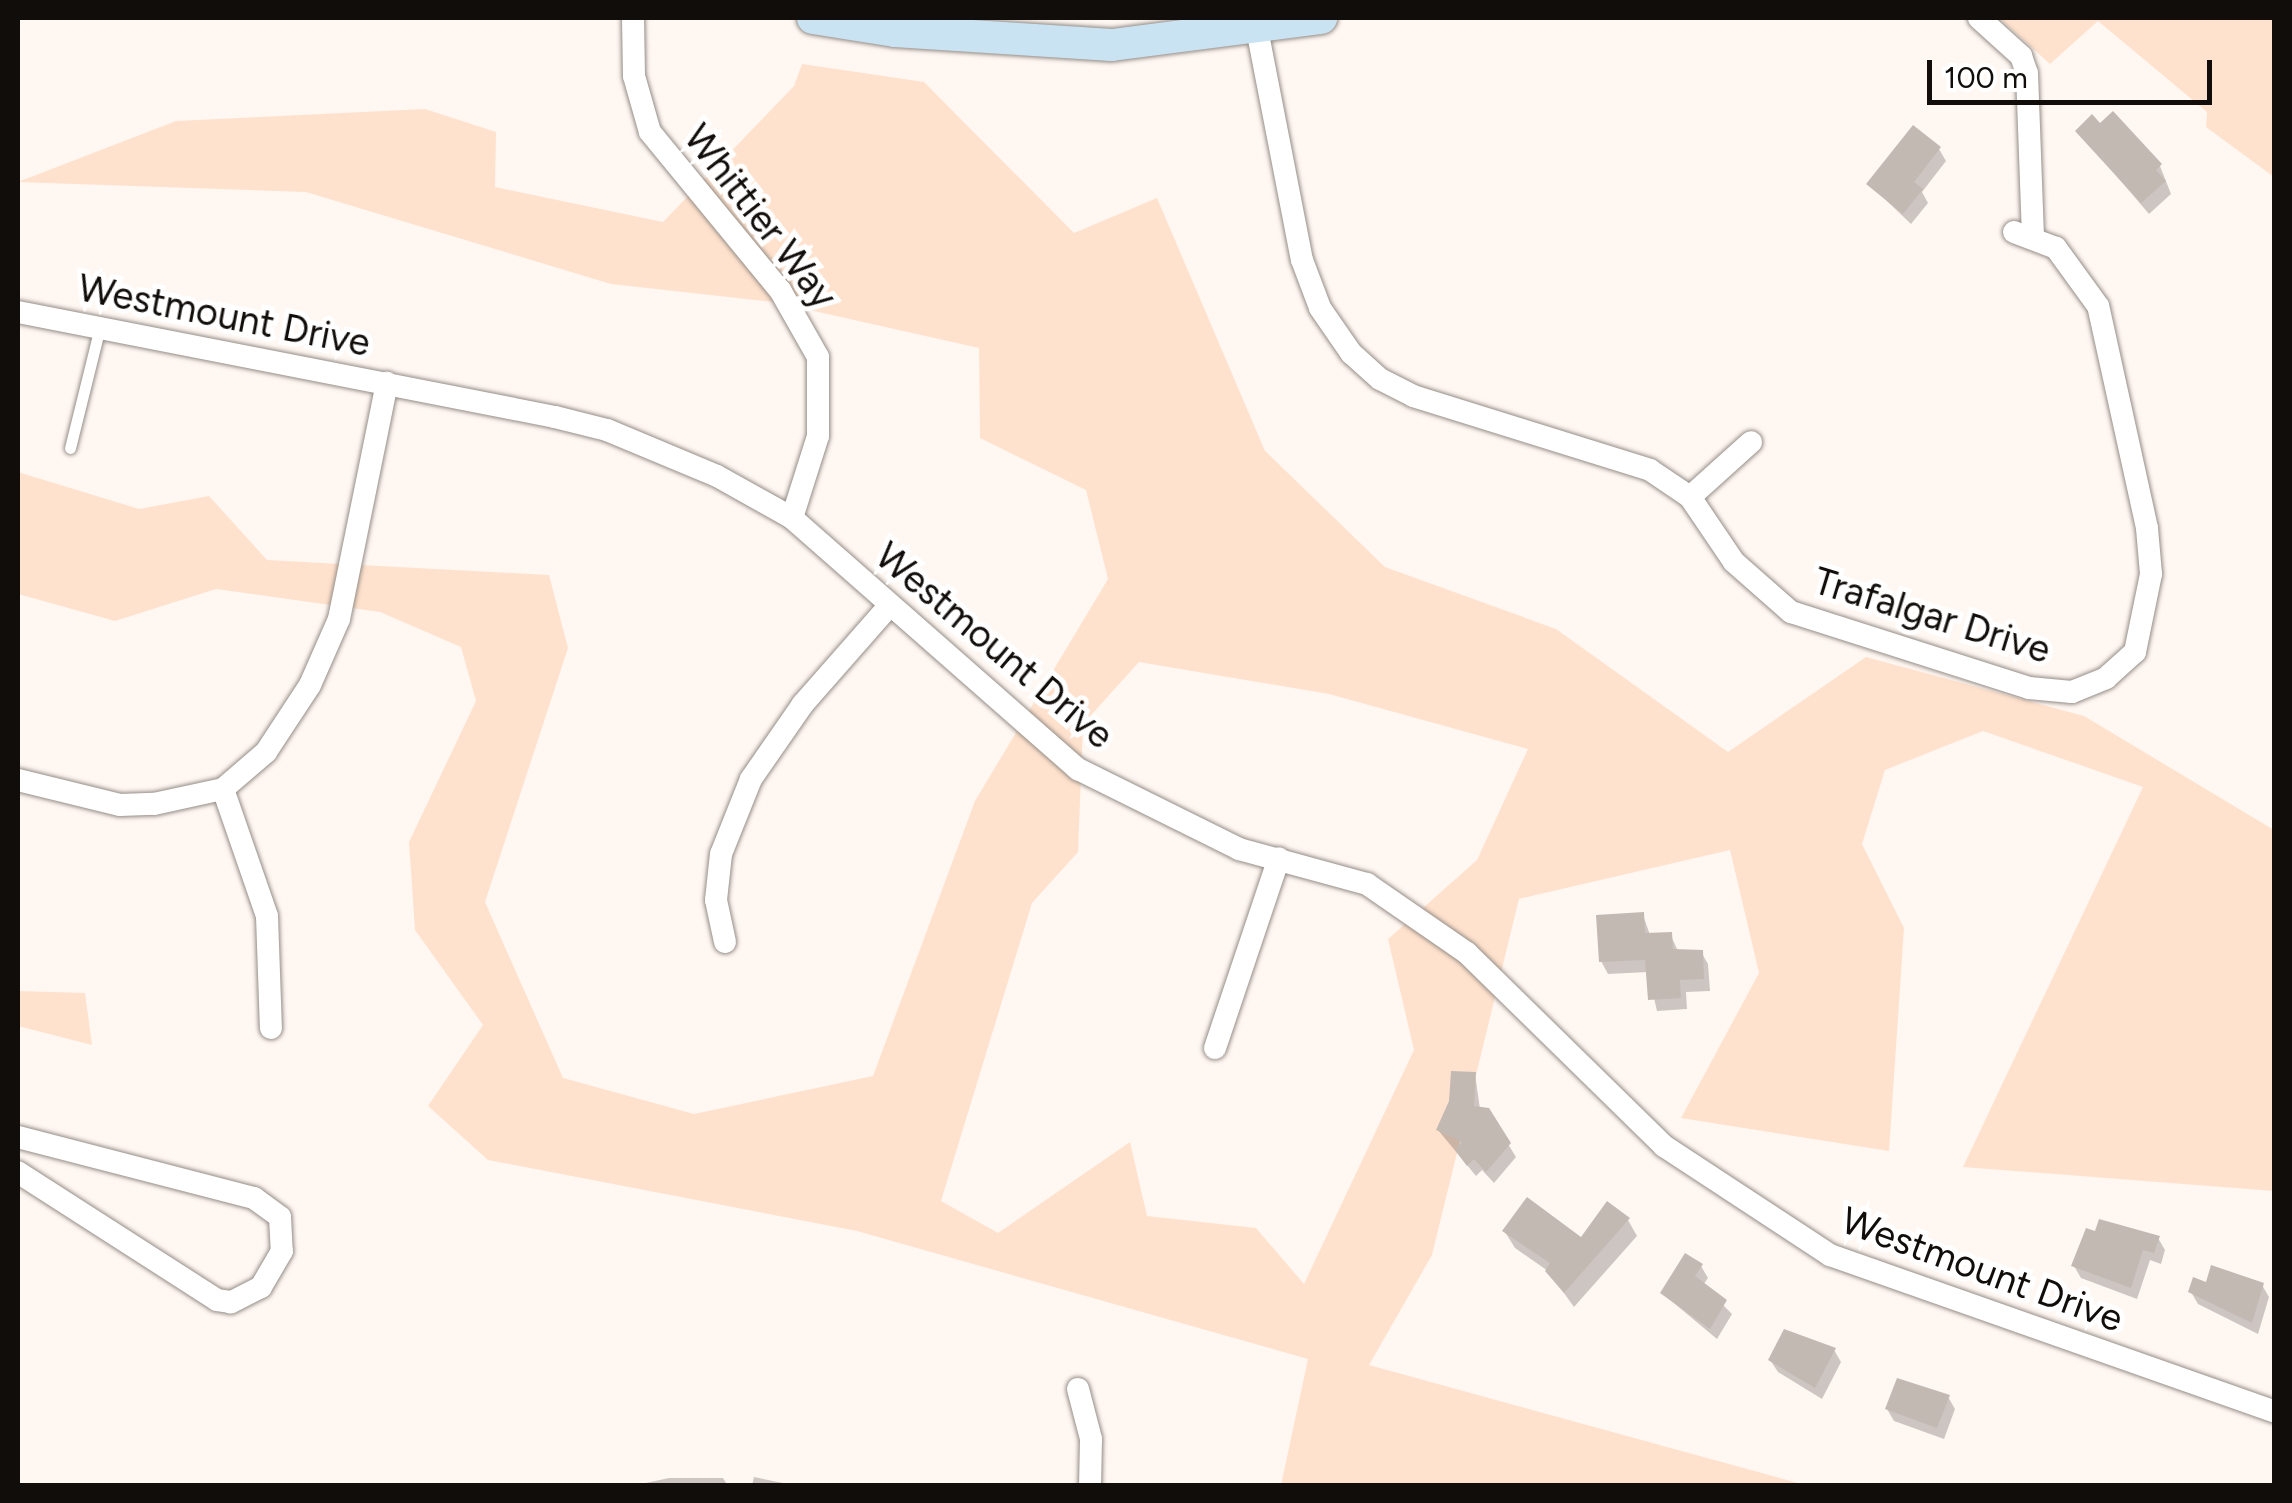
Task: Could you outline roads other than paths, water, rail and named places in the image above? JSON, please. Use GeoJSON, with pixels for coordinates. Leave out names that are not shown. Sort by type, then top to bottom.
{"type":"FeatureCollection","features":[{"type":"Feature","properties":{"kind":"main road"},"geometry":{"type":"LineString","coordinates":[[812,18],[895,31],[1112,44],[1257,29],[1321,18]]}},
{"type":"Feature","properties":{"kind":"street","name":"Whittier Way"},"geometry":{"type":"LineString","coordinates":[[633,18],[634,76],[650,132],[780,290],[818,357],[818,436],[792,518]]}},
{"type":"Feature","properties":{"kind":"street","name":"Trafalgar Drive"},"geometry":{"type":"LineString","coordinates":[[1257,29],[1302,260],[1320,308],[1351,353],[1413,396],[1588,447],[1650,470],[1690,497],[1734,562],[1791,612],[2029,688],[2072,692],[2106,678],[2135,652],[2146,619],[2146,528],[2108,331],[2076,270],[2024,233],[2027,73],[2021,56],[1979,18]]}},
{"type":"Feature","properties":{"kind":"street","name":"Westmount Drive"},"geometry":{"type":"LineString","coordinates":[[18,312],[607,430],[717,476],[792,518],[1078,770],[1171,820],[1367,884],[1468,953],[1664,1146],[1830,1255],[2274,1410]]}},
{"type":"Feature","properties":{"kind":"street"},"geometry":{"type":"LineString","coordinates":[[18,780],[120,805],[223,789],[266,752],[310,685],[340,618],[387,383]]}},
{"type":"Feature","properties":{"kind":"street"},"geometry":{"type":"LineString","coordinates":[[1690,497],[1751,442]]}},
{"type":"Feature","properties":{"kind":"street"},"geometry":{"type":"LineString","coordinates":[[725,942],[716,900],[721,854],[751,780],[804,704],[890,606]]}},
{"type":"Feature","properties":{"kind":"street"},"geometry":{"type":"LineString","coordinates":[[223,789],[267,916],[271,1028]]}},
{"type":"Feature","properties":{"kind":"street"},"geometry":{"type":"LineString","coordinates":[[1215,1048],[1279,858]]}},
{"type":"Feature","properties":{"kind":"street"},"geometry":{"type":"LineString","coordinates":[[18,1137],[254,1198],[280,1217],[282,1251],[261,1287],[231,1302],[217,1300],[18,1172]]}},
{"type":"Feature","properties":{"kind":"street"},"geometry":{"type":"LineString","coordinates":[[1078,1389],[1090,1439],[1090,1486]]}},
{"type":"Feature","properties":{"kind":"lane"},"geometry":{"type":"LineString","coordinates":[[70,448],[100,328]]}}]}
